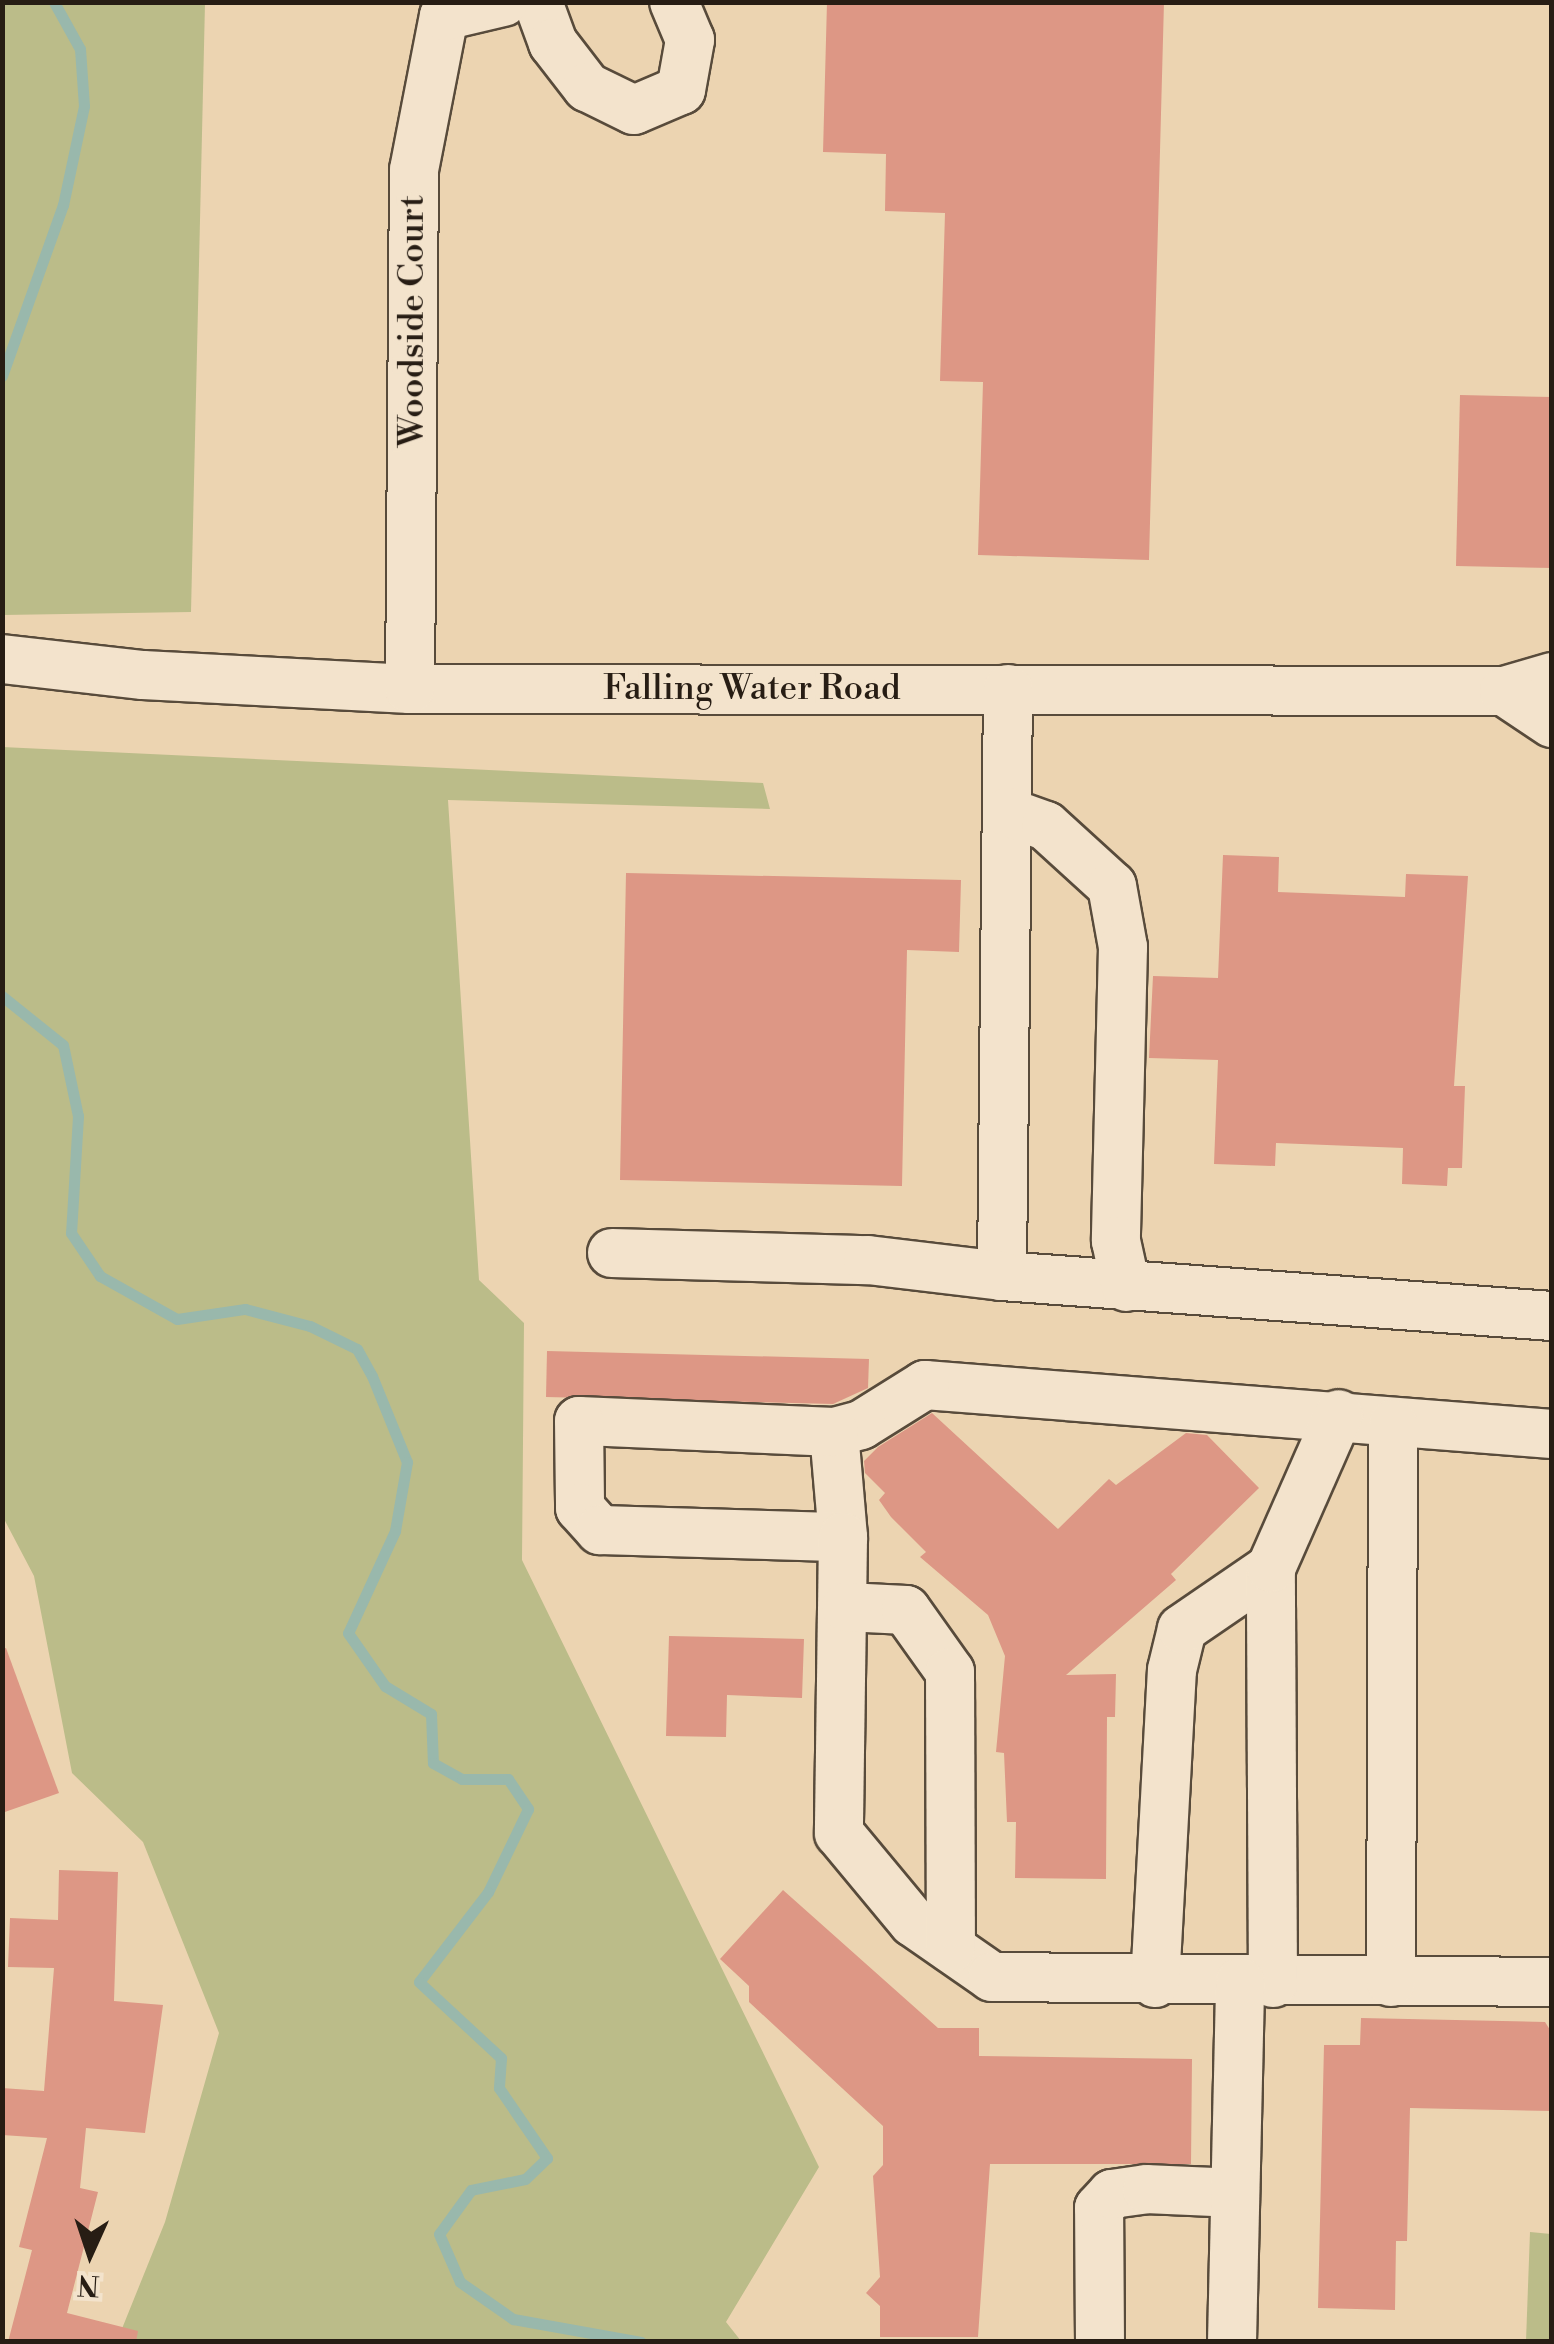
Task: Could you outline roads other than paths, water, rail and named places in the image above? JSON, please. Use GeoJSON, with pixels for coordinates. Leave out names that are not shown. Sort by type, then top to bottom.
{"type":"FeatureCollection","features":[{"type":"Feature","properties":{"kind":"street","name":"Woodside Court"},"geometry":{"type":"LineString","coordinates":[[410,690],[414,170],[444,16],[504,2]]}},
{"type":"Feature","properties":{"kind":"street"},"geometry":{"type":"LineString","coordinates":[[538,2],[553,43],[586,87],[634,110],[681,90],[690,40],[674,2]]}},
{"type":"Feature","properties":{"kind":"street","name":"Falling Water Road"},"geometry":{"type":"LineString","coordinates":[[2,658],[144,676],[410,690],[1504,691],[1552,676]]}},
{"type":"Feature","properties":{"kind":"street"},"geometry":{"type":"LineString","coordinates":[[1002,1276],[1008,689]]}},
{"type":"Feature","properties":{"kind":"street"},"geometry":{"type":"LineString","coordinates":[[1504,691],[1552,724]]}},
{"type":"Feature","properties":{"kind":"street"},"geometry":{"type":"LineString","coordinates":[[1007,812],[1046,826],[1112,886],[1123,947],[1116,1241],[1126,1288]]}},
{"type":"Feature","properties":{"kind":"street"},"geometry":{"type":"LineString","coordinates":[[612,1253],[868,1260],[1126,1288],[1552,1316]]}},
{"type":"Feature","properties":{"kind":"street"},"geometry":{"type":"LineString","coordinates":[[843,1537],[600,1530],[580,1508],[579,1421],[834,1432],[861,1426],[925,1386],[1340,1414],[1393,1424],[1552,1434]]}},
{"type":"Feature","properties":{"kind":"street"},"geometry":{"type":"LineString","coordinates":[[1232,2342],[1235,2192],[1256,1982],[1271,1568],[1340,1414]]}},
{"type":"Feature","properties":{"kind":"street"},"geometry":{"type":"LineString","coordinates":[[1392,1982],[1393,1424]]}},
{"type":"Feature","properties":{"kind":"street"},"geometry":{"type":"LineString","coordinates":[[834,1432],[846,1607],[839,1833],[913,1922],[992,1978],[1155,1984],[1552,1982]]}},
{"type":"Feature","properties":{"kind":"street"},"geometry":{"type":"LineString","coordinates":[[1155,1984],[1172,1670],[1182,1629],[1271,1568]]}},
{"type":"Feature","properties":{"kind":"street"},"geometry":{"type":"LineString","coordinates":[[846,1607],[906,1610],[950,1672],[950,1948]]}},
{"type":"Feature","properties":{"kind":"street"},"geometry":{"type":"LineString","coordinates":[[1100,2342],[1099,2208],[1112,2194],[1147,2188],[1235,2192]]}},
{"type":"Feature","properties":{"kind":"waterway"},"geometry":{"type":"LineString","coordinates":[[2,376],[63,205],[84,106],[80,49],[54,2]]}},
{"type":"Feature","properties":{"kind":"waterway"},"geometry":{"type":"LineString","coordinates":[[2,996],[63,1045],[78,1116],[71,1233],[100,1276],[177,1319],[245,1309],[310,1326],[357,1349],[372,1376],[407,1462],[395,1531],[348,1633],[385,1686],[431,1714],[433,1763],[462,1779],[508,1779],[528,1809],[488,1892],[419,1982],[501,2058],[499,2088],[547,2158],[525,2179],[471,2190],[439,2234],[460,2282],[513,2319],[641,2342]]}}]}
